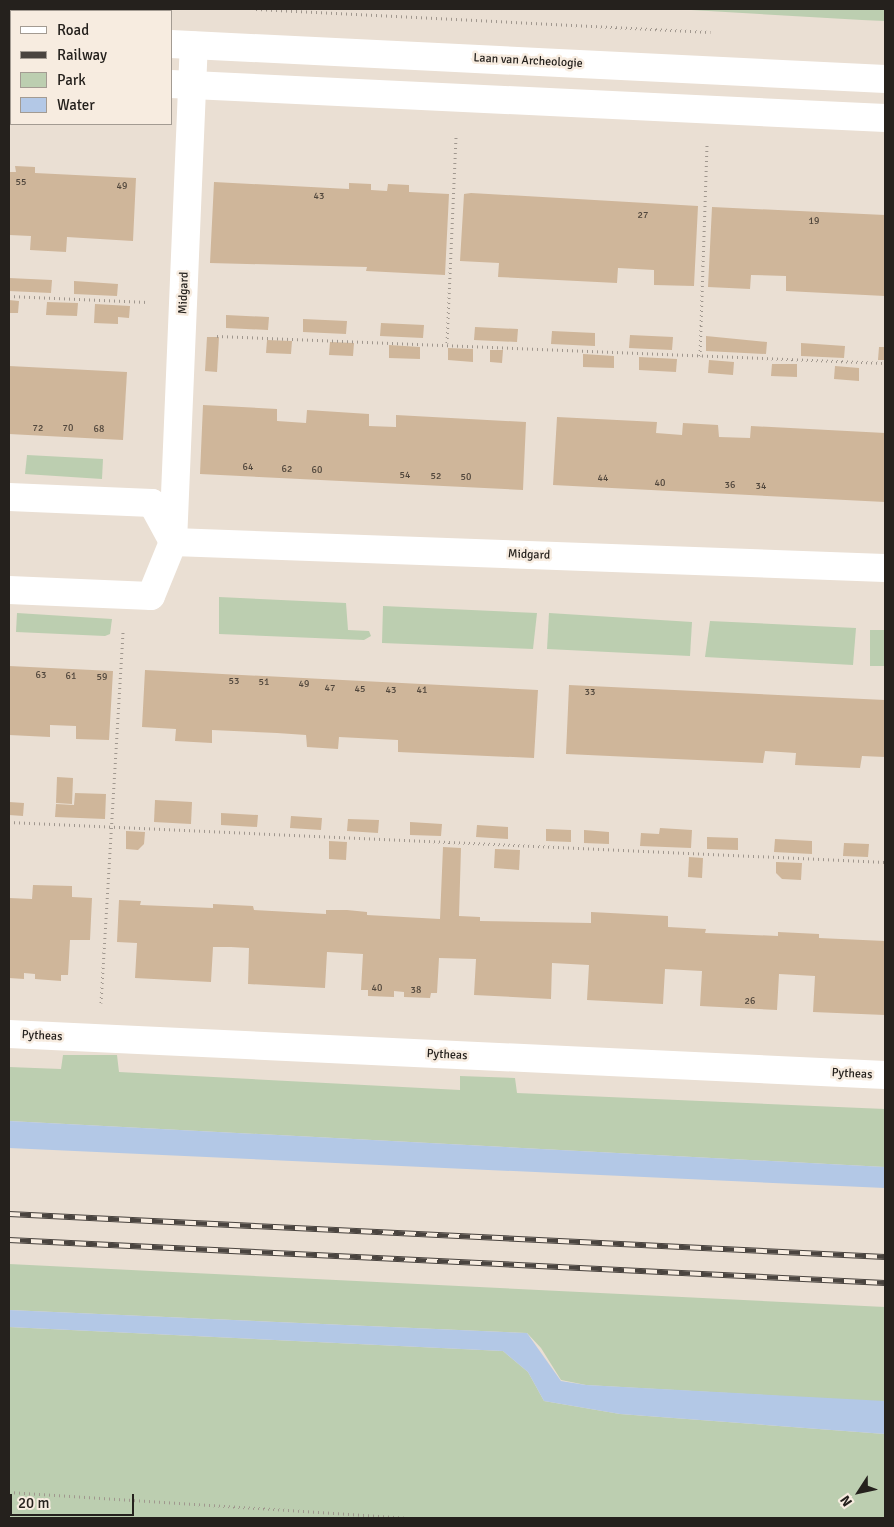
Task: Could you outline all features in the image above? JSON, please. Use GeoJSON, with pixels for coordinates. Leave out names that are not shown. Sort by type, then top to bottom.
{"type":"FeatureCollection","features":[{"type":"Feature","properties":{"kind":"street","name":"Laan van Archeologie"},"geometry":{"type":"LineString","coordinates":[[183,44],[885,79]]}},
{"type":"Feature","properties":{"kind":"street","name":"Midgard"},"geometry":{"type":"LineString","coordinates":[[9,590],[151,596],[173,542],[183,303],[183,44]]}},
{"type":"Feature","properties":{"kind":"street"},"geometry":{"type":"LineString","coordinates":[[182,84],[458,99],[885,118]]}},
{"type":"Feature","properties":{"kind":"street"},"geometry":{"type":"LineString","coordinates":[[9,497],[152,503],[173,542]]}},
{"type":"Feature","properties":{"kind":"street","name":"Midgard"},"geometry":{"type":"LineString","coordinates":[[173,542],[885,568]]}},
{"type":"Feature","properties":{"kind":"street","name":"Pytheas"},"geometry":{"type":"LineString","coordinates":[[9,1034],[885,1076]]}},
{"type":"Feature","properties":{"kind":"path"},"geometry":{"type":"LineString","coordinates":[[256,9],[718,32]]}},
{"type":"Feature","properties":{"kind":"path"},"geometry":{"type":"LineString","coordinates":[[447,343],[458,99]]}},
{"type":"Feature","properties":{"kind":"path"},"geometry":{"type":"LineString","coordinates":[[700,356],[708,109]]}},
{"type":"Feature","properties":{"kind":"path"},"geometry":{"type":"LineString","coordinates":[[9,296],[183,303]]}},
{"type":"Feature","properties":{"kind":"path"},"geometry":{"type":"LineString","coordinates":[[182,334],[447,343],[885,363]]}},
{"type":"Feature","properties":{"kind":"path"},"geometry":{"type":"LineString","coordinates":[[99,1039],[125,595]]}},
{"type":"Feature","properties":{"kind":"path"},"geometry":{"type":"LineString","coordinates":[[9,822],[885,862]]}},
{"type":"Feature","properties":{"kind":"path"},"geometry":{"type":"LineString","coordinates":[[9,1492],[406,1518]]}},
{"type":"Feature","properties":{"kind":"green space"},"geometry":{"type":"Polygon","coordinates":[[[674,9],[885,9],[885,21],[862,20],[674,9]]]}},
{"type":"Feature","properties":{"kind":"green space"},"geometry":{"type":"Polygon","coordinates":[[[27,455],[103,459],[102,479],[25,474],[27,455]]]}},
{"type":"Feature","properties":{"kind":"green space"},"geometry":{"type":"Polygon","coordinates":[[[219,597],[346,603],[348,630],[369,631],[371,636],[364,640],[219,634],[219,597]]]}},
{"type":"Feature","properties":{"kind":"green space"},"geometry":{"type":"Polygon","coordinates":[[[383,606],[537,613],[533,649],[382,643],[383,606]]]}},
{"type":"Feature","properties":{"kind":"green space"},"geometry":{"type":"Polygon","coordinates":[[[17,613],[112,619],[110,634],[105,636],[16,632],[17,613]]]}},
{"type":"Feature","properties":{"kind":"green space"},"geometry":{"type":"Polygon","coordinates":[[[549,613],[692,622],[690,656],[547,649],[549,613]]]}},
{"type":"Feature","properties":{"kind":"green space"},"geometry":{"type":"Polygon","coordinates":[[[710,621],[856,628],[853,665],[705,657],[710,621]]]}},
{"type":"Feature","properties":{"kind":"green space"},"geometry":{"type":"Polygon","coordinates":[[[870,630],[885,630],[885,666],[870,666],[870,630]]]}},
{"type":"Feature","properties":{"kind":"green space"},"geometry":{"type":"Polygon","coordinates":[[[63,1055],[117,1055],[119,1072],[460,1090],[460,1076],[515,1078],[517,1093],[885,1109],[885,1167],[9,1121],[9,1067],[61,1069],[63,1055]]]}},
{"type":"Feature","properties":{"kind":"green space"},"geometry":{"type":"Polygon","coordinates":[[[9,1264],[885,1307],[885,1402],[586,1385],[561,1380],[541,1348],[527,1333],[9,1310],[9,1264]]]}},
{"type":"Feature","properties":{"kind":"green space"},"geometry":{"type":"Polygon","coordinates":[[[9,1327],[503,1351],[528,1372],[544,1401],[620,1414],[885,1434],[885,1518],[9,1518],[9,1327]]]}},
{"type":"Feature","properties":{"kind":"water"},"geometry":{"type":"Polygon","coordinates":[[[9,1121],[885,1167],[885,1188],[9,1148],[9,1121]]]}},
{"type":"Feature","properties":{"kind":"water"},"geometry":{"type":"Polygon","coordinates":[[[9,1310],[527,1333],[561,1381],[586,1385],[885,1401],[885,1434],[620,1414],[544,1401],[528,1372],[503,1351],[9,1327],[9,1310]]]}},
{"type":"Feature","properties":{"kind":"building"},"geometry":{"type":"Polygon","coordinates":[[[15,166],[35,167],[35,173],[136,178],[133,241],[67,237],[66,252],[30,250],[31,236],[9,235],[9,172],[16,172],[15,166]]]}},
{"type":"Feature","properties":{"kind":"building"},"geometry":{"type":"Polygon","coordinates":[[[214,182],[349,189],[349,183],[371,184],[371,190],[387,191],[388,184],[409,185],[409,192],[449,194],[445,275],[366,271],[367,267],[210,263],[214,182]]]}},
{"type":"Feature","properties":{"kind":"building"},"geometry":{"type":"Polygon","coordinates":[[[464,194],[698,206],[694,286],[654,285],[654,270],[618,268],[617,283],[498,277],[499,263],[460,261],[464,194]]]}},
{"type":"Feature","properties":{"kind":"building"},"geometry":{"type":"Polygon","coordinates":[[[712,207],[885,215],[885,296],[786,291],[786,276],[751,275],[750,289],[708,287],[712,207]]]}},
{"type":"Feature","properties":{"kind":"building"},"geometry":{"type":"Polygon","coordinates":[[[9,278],[52,280],[51,293],[9,291],[9,278]]]}},
{"type":"Feature","properties":{"kind":"building"},"geometry":{"type":"Polygon","coordinates":[[[74,281],[118,284],[117,296],[74,294],[74,281]]]}},
{"type":"Feature","properties":{"kind":"building"},"geometry":{"type":"Polygon","coordinates":[[[9,300],[19,301],[18,313],[9,313],[9,300]]]}},
{"type":"Feature","properties":{"kind":"building"},"geometry":{"type":"Polygon","coordinates":[[[47,302],[78,303],[77,316],[46,315],[47,302]]]}},
{"type":"Feature","properties":{"kind":"building"},"geometry":{"type":"Polygon","coordinates":[[[95,304],[130,306],[129,318],[118,317],[118,324],[94,323],[95,304]]]}},
{"type":"Feature","properties":{"kind":"building"},"geometry":{"type":"Polygon","coordinates":[[[226,315],[269,317],[268,330],[226,328],[226,315]]]}},
{"type":"Feature","properties":{"kind":"building"},"geometry":{"type":"Polygon","coordinates":[[[303,319],[347,321],[346,334],[303,332],[303,319]]]}},
{"type":"Feature","properties":{"kind":"building"},"geometry":{"type":"Polygon","coordinates":[[[381,323],[424,325],[423,338],[380,336],[381,323]]]}},
{"type":"Feature","properties":{"kind":"building"},"geometry":{"type":"Polygon","coordinates":[[[475,327],[518,329],[517,342],[474,340],[475,327]]]}},
{"type":"Feature","properties":{"kind":"building"},"geometry":{"type":"Polygon","coordinates":[[[552,331],[595,333],[595,346],[551,344],[552,331]]]}},
{"type":"Feature","properties":{"kind":"building"},"geometry":{"type":"Polygon","coordinates":[[[630,335],[673,337],[672,350],[629,348],[630,335]]]}},
{"type":"Feature","properties":{"kind":"building"},"geometry":{"type":"Polygon","coordinates":[[[706,336],[767,342],[766,354],[706,351],[706,336]]]}},
{"type":"Feature","properties":{"kind":"building"},"geometry":{"type":"Polygon","coordinates":[[[207,337],[219,337],[217,372],[205,371],[207,337]]]}},
{"type":"Feature","properties":{"kind":"building"},"geometry":{"type":"Polygon","coordinates":[[[267,340],[292,341],[291,354],[266,353],[267,340]]]}},
{"type":"Feature","properties":{"kind":"building"},"geometry":{"type":"Polygon","coordinates":[[[330,342],[354,343],[353,356],[329,355],[330,342]]]}},
{"type":"Feature","properties":{"kind":"building"},"geometry":{"type":"Polygon","coordinates":[[[801,343],[845,346],[844,358],[801,356],[801,343]]]}},
{"type":"Feature","properties":{"kind":"building"},"geometry":{"type":"Polygon","coordinates":[[[389,345],[420,347],[420,359],[389,358],[389,345]]]}},
{"type":"Feature","properties":{"kind":"building"},"geometry":{"type":"Polygon","coordinates":[[[879,347],[885,347],[885,360],[878,360],[879,347]]]}},
{"type":"Feature","properties":{"kind":"building"},"geometry":{"type":"Polygon","coordinates":[[[448,348],[473,349],[473,362],[448,360],[448,348]]]}},
{"type":"Feature","properties":{"kind":"building"},"geometry":{"type":"Polygon","coordinates":[[[490,350],[503,350],[502,363],[490,362],[490,350]]]}},
{"type":"Feature","properties":{"kind":"building"},"geometry":{"type":"Polygon","coordinates":[[[583,354],[614,356],[614,368],[583,367],[583,354]]]}},
{"type":"Feature","properties":{"kind":"building"},"geometry":{"type":"Polygon","coordinates":[[[639,357],[677,359],[676,372],[639,370],[639,357]]]}},
{"type":"Feature","properties":{"kind":"building"},"geometry":{"type":"Polygon","coordinates":[[[709,360],[734,362],[733,375],[708,373],[709,360]]]}},
{"type":"Feature","properties":{"kind":"building"},"geometry":{"type":"Polygon","coordinates":[[[772,364],[797,364],[797,377],[771,376],[772,364]]]}},
{"type":"Feature","properties":{"kind":"building"},"geometry":{"type":"Polygon","coordinates":[[[9,366],[127,372],[123,440],[9,434],[9,366]]]}},
{"type":"Feature","properties":{"kind":"building"},"geometry":{"type":"Polygon","coordinates":[[[835,366],[859,368],[859,381],[834,379],[835,366]]]}},
{"type":"Feature","properties":{"kind":"building"},"geometry":{"type":"Polygon","coordinates":[[[203,405],[277,409],[277,421],[306,423],[307,410],[369,414],[369,426],[396,427],[396,415],[526,422],[523,490],[200,474],[203,405]]]}},
{"type":"Feature","properties":{"kind":"building"},"geometry":{"type":"Polygon","coordinates":[[[557,417],[657,422],[656,433],[682,435],[683,423],[718,425],[719,437],[750,438],[751,426],[885,433],[885,502],[553,485],[557,417]]]}},
{"type":"Feature","properties":{"kind":"building"},"geometry":{"type":"Polygon","coordinates":[[[9,666],[113,671],[109,740],[76,739],[76,726],[50,725],[50,737],[9,735],[9,666]]]}},
{"type":"Feature","properties":{"kind":"building"},"geometry":{"type":"Polygon","coordinates":[[[145,670],[538,690],[534,758],[398,752],[398,740],[339,737],[338,749],[307,747],[306,735],[277,733],[212,730],[212,743],[175,741],[176,729],[142,727],[145,670]]]}},
{"type":"Feature","properties":{"kind":"building"},"geometry":{"type":"Polygon","coordinates":[[[569,685],[885,700],[885,757],[862,756],[860,768],[795,765],[796,753],[765,751],[763,763],[566,754],[569,685]]]}},
{"type":"Feature","properties":{"kind":"building"},"geometry":{"type":"Polygon","coordinates":[[[57,777],[73,778],[72,804],[56,803],[57,777]]]}},
{"type":"Feature","properties":{"kind":"building"},"geometry":{"type":"Polygon","coordinates":[[[75,793],[106,794],[105,819],[55,817],[56,804],[74,805],[75,793]]]}},
{"type":"Feature","properties":{"kind":"building"},"geometry":{"type":"Polygon","coordinates":[[[155,800],[192,802],[191,824],[154,822],[155,800]]]}},
{"type":"Feature","properties":{"kind":"building"},"geometry":{"type":"Polygon","coordinates":[[[9,802],[24,803],[23,816],[9,815],[9,802]]]}},
{"type":"Feature","properties":{"kind":"building"},"geometry":{"type":"Polygon","coordinates":[[[221,813],[258,815],[257,827],[221,825],[221,813]]]}},
{"type":"Feature","properties":{"kind":"building"},"geometry":{"type":"Polygon","coordinates":[[[291,816],[322,818],[321,830],[290,828],[291,816]]]}},
{"type":"Feature","properties":{"kind":"building"},"geometry":{"type":"Polygon","coordinates":[[[348,819],[379,820],[378,833],[347,831],[348,819]]]}},
{"type":"Feature","properties":{"kind":"building"},"geometry":{"type":"Polygon","coordinates":[[[410,822],[442,824],[441,836],[410,835],[410,822]]]}},
{"type":"Feature","properties":{"kind":"building"},"geometry":{"type":"Polygon","coordinates":[[[477,825],[508,827],[508,839],[476,837],[477,825]]]}},
{"type":"Feature","properties":{"kind":"building"},"geometry":{"type":"Polygon","coordinates":[[[660,828],[692,830],[691,848],[640,846],[641,833],[659,834],[660,828]]]}},
{"type":"Feature","properties":{"kind":"building"},"geometry":{"type":"Polygon","coordinates":[[[546,829],[571,830],[571,842],[546,841],[546,829]]]}},
{"type":"Feature","properties":{"kind":"building"},"geometry":{"type":"Polygon","coordinates":[[[584,830],[609,832],[609,844],[584,843],[584,830]]]}},
{"type":"Feature","properties":{"kind":"building"},"geometry":{"type":"Polygon","coordinates":[[[126,831],[145,832],[144,844],[138,850],[126,849],[126,831]]]}},
{"type":"Feature","properties":{"kind":"building"},"geometry":{"type":"Polygon","coordinates":[[[707,837],[738,838],[738,850],[707,849],[707,837]]]}},
{"type":"Feature","properties":{"kind":"building"},"geometry":{"type":"Polygon","coordinates":[[[775,839],[812,841],[812,854],[774,852],[775,839]]]}},
{"type":"Feature","properties":{"kind":"building"},"geometry":{"type":"Polygon","coordinates":[[[329,841],[347,842],[346,860],[329,859],[329,841]]]}},
{"type":"Feature","properties":{"kind":"building"},"geometry":{"type":"Polygon","coordinates":[[[844,843],[869,844],[868,857],[843,856],[844,843]]]}},
{"type":"Feature","properties":{"kind":"building"},"geometry":{"type":"Polygon","coordinates":[[[443,847],[461,848],[459,916],[480,917],[480,921],[591,923],[591,912],[668,916],[668,927],[706,929],[705,933],[778,936],[778,932],[819,934],[819,938],[885,941],[885,1015],[813,1012],[815,976],[779,974],[777,1010],[700,1006],[702,971],[665,969],[663,1004],[587,1000],[589,965],[552,963],[551,999],[474,995],[476,959],[439,958],[437,993],[431,993],[430,998],[404,997],[404,992],[394,991],[394,997],[368,996],[368,990],[361,990],[363,954],[327,952],[325,988],[248,984],[249,948],[231,947],[213,947],[211,982],[135,978],[137,943],[117,942],[119,900],[141,901],[140,905],[213,908],[213,904],[253,906],[254,910],[326,914],[326,910],[347,910],[367,912],[367,915],[440,919],[443,847]]]}},
{"type":"Feature","properties":{"kind":"building"},"geometry":{"type":"Polygon","coordinates":[[[495,849],[520,850],[519,870],[494,868],[495,849]]]}},
{"type":"Feature","properties":{"kind":"building"},"geometry":{"type":"Polygon","coordinates":[[[689,857],[703,858],[702,878],[688,877],[689,857]]]}},
{"type":"Feature","properties":{"kind":"building"},"geometry":{"type":"Polygon","coordinates":[[[776,862],[802,863],[801,880],[782,879],[776,873],[776,862]]]}},
{"type":"Feature","properties":{"kind":"building"},"geometry":{"type":"Polygon","coordinates":[[[33,885],[72,886],[72,897],[92,898],[90,940],[70,940],[68,975],[61,975],[61,981],[35,979],[35,974],[24,973],[24,979],[9,978],[9,898],[32,899],[33,885]]]}},
{"type":"Feature","properties":{"kind":"railway"},"geometry":{"type":"LineString","coordinates":[[9,1214],[885,1257]]}},
{"type":"Feature","properties":{"kind":"railway"},"geometry":{"type":"LineString","coordinates":[[9,1240],[885,1283]]}}]}
